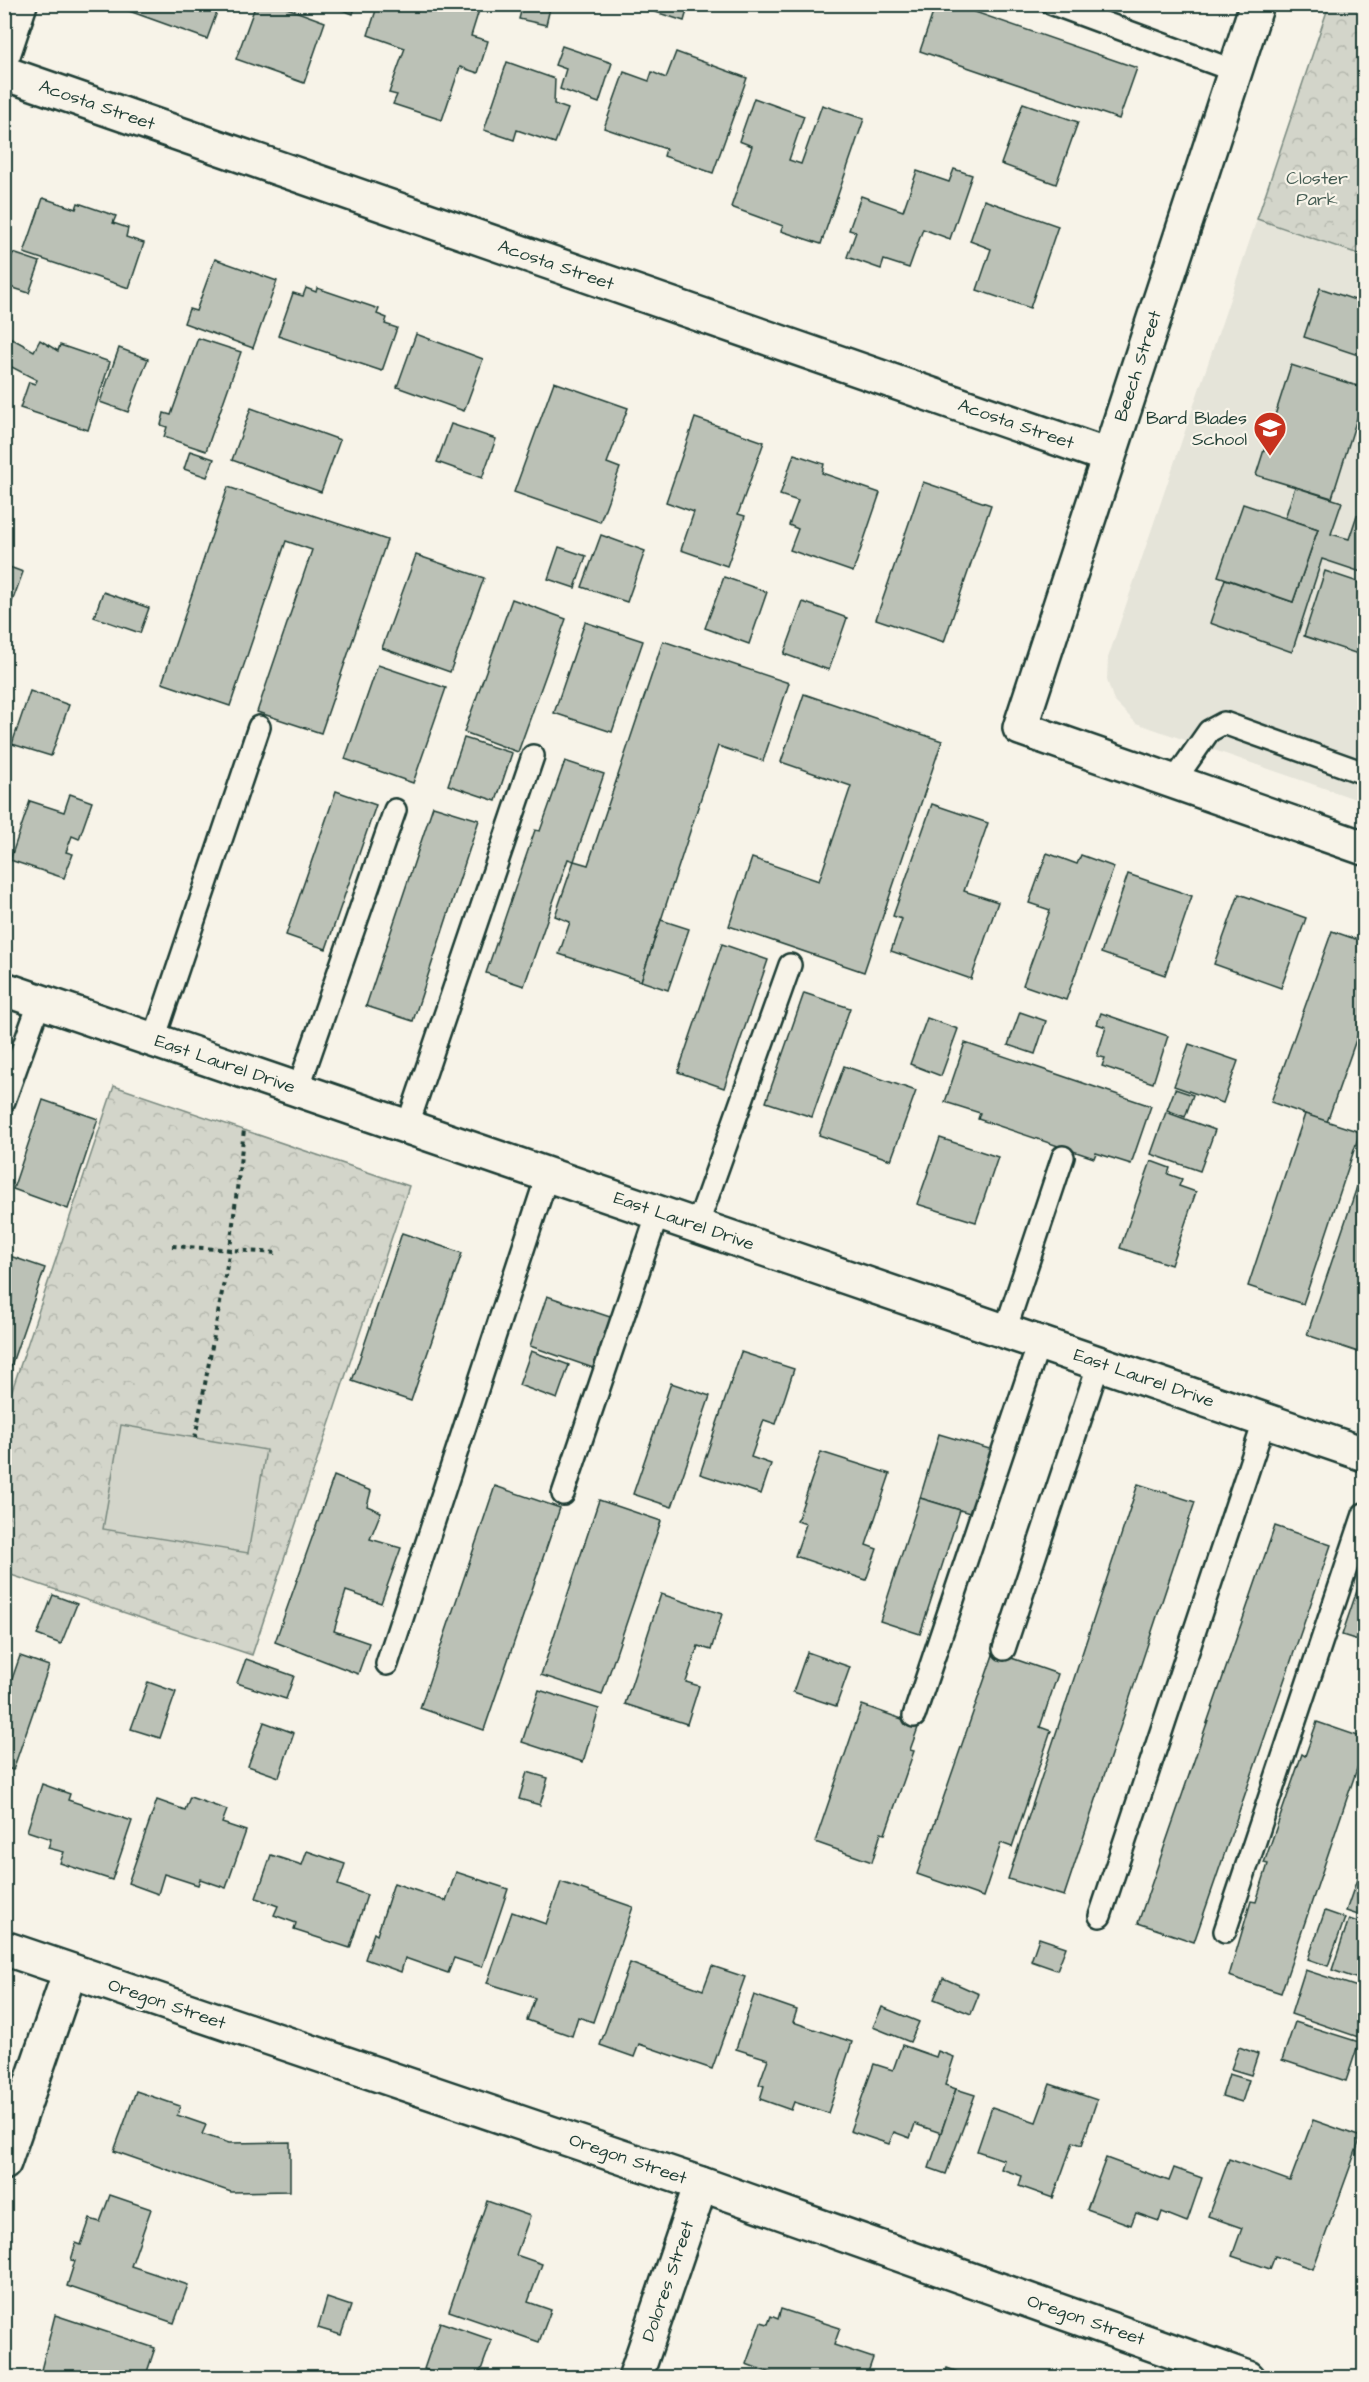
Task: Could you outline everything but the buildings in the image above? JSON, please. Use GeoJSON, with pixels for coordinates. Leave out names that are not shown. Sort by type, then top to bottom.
{"type":"FeatureCollection","features":[{"type":"Feature","properties":{"kind":"street"},"geometry":{"type":"LineString","coordinates":[[4,52],[20,4]]}},
{"type":"Feature","properties":{"kind":"street","name":"Beech Street"},"geometry":{"type":"LineString","coordinates":[[1174,781],[1020,728],[1257,4]]}},
{"type":"Feature","properties":{"kind":"street","name":"Acosta Street"},"geometry":{"type":"LineString","coordinates":[[4,73],[1108,456]]}},
{"type":"Feature","properties":{"kind":"street"},"geometry":{"type":"LineString","coordinates":[[1174,781],[1365,848]]}},
{"type":"Feature","properties":{"kind":"street","name":"East Laurel Drive"},"geometry":{"type":"LineString","coordinates":[[4,989],[1365,1454]]}},
{"type":"Feature","properties":{"kind":"street","name":"Oregon Street"},"geometry":{"type":"LineString","coordinates":[[4,1948],[701,2184],[1248,2378]]}},
{"type":"Feature","properties":{"kind":"street"},"geometry":{"type":"LineString","coordinates":[[4,2163],[70,1971]]}},
{"type":"Feature","properties":{"kind":"street","name":"Dolores Street"},"geometry":{"type":"LineString","coordinates":[[635,2378],[701,2184]]}},
{"type":"Feature","properties":{"kind":"lane"},"geometry":{"type":"LineString","coordinates":[[1053,4],[1235,71]]}},
{"type":"Feature","properties":{"kind":"lane"},"geometry":{"type":"LineString","coordinates":[[1174,781],[1209,730],[1224,723],[1365,773]]}},
{"type":"Feature","properties":{"kind":"lane"},"geometry":{"type":"LineString","coordinates":[[154,1039],[259,727]]}},
{"type":"Feature","properties":{"kind":"lane"},"geometry":{"type":"LineString","coordinates":[[407,1127],[533,756]]}},
{"type":"Feature","properties":{"kind":"lane"},"geometry":{"type":"LineString","coordinates":[[298,1089],[395,810]]}},
{"type":"Feature","properties":{"kind":"lane"},"geometry":{"type":"LineString","coordinates":[[697,1226],[789,965]]}},
{"type":"Feature","properties":{"kind":"lane"},"geometry":{"type":"LineString","coordinates":[[4,1101],[40,1001]]}},
{"type":"Feature","properties":{"kind":"lane"},"geometry":{"type":"LineString","coordinates":[[1005,1331],[1063,1157]]}},
{"type":"Feature","properties":{"kind":"lane"},"geometry":{"type":"LineString","coordinates":[[387,1664],[548,1173]]}},
{"type":"Feature","properties":{"kind":"lane"},"geometry":{"type":"LineString","coordinates":[[563,1494],[658,1213]]}},
{"type":"Feature","properties":{"kind":"lane"},"geometry":{"type":"LineString","coordinates":[[914,1716],[1039,1343]]}},
{"type":"Feature","properties":{"kind":"lane"},"geometry":{"type":"LineString","coordinates":[[1004,1649],[1099,1363]]}},
{"type":"Feature","properties":{"kind":"lane"},"geometry":{"type":"LineString","coordinates":[[1100,1916],[1265,1419]]}},
{"type":"Feature","properties":{"kind":"lane"},"geometry":{"type":"LineString","coordinates":[[1225,1931],[1365,1514]]}},
{"type":"Feature","properties":{"kind":"path"},"geometry":{"type":"LineString","coordinates":[[195,1438],[230,1249],[244,1130]]}},
{"type":"Feature","properties":{"kind":"path"},"geometry":{"type":"LineString","coordinates":[[172,1246],[277,1253]]}},
{"type":"Feature","properties":{"kind":"shaded area","name":"Bard Blades School"},"geometry":{"type":"Polygon","coordinates":[[[1257,219],[1364,256],[1364,802],[1136,723],[1114,701],[1107,680],[1108,658],[1257,219]]]}},
{"type":"Feature","properties":{"kind":"green space","name":"Closter Park"},"geometry":{"type":"Polygon","coordinates":[[[1329,5],[1364,5],[1364,256],[1257,219],[1329,5]]]}},
{"type":"Feature","properties":{"kind":"green space"},"geometry":{"type":"Polygon","coordinates":[[[114,1086],[409,1186],[252,1655],[5,1573],[5,1411],[114,1086]]]}},
{"type":"Feature","properties":{"kind":"green space"},"geometry":{"type":"Polygon","coordinates":[[[121,1425],[266,1450],[248,1553],[103,1529],[121,1425]]]}},
{"type":"Feature","properties":{"kind":"place","name":"Bard Blades School"},"geometry":{"type":"Point","coordinates":[1270,457]}}]}
